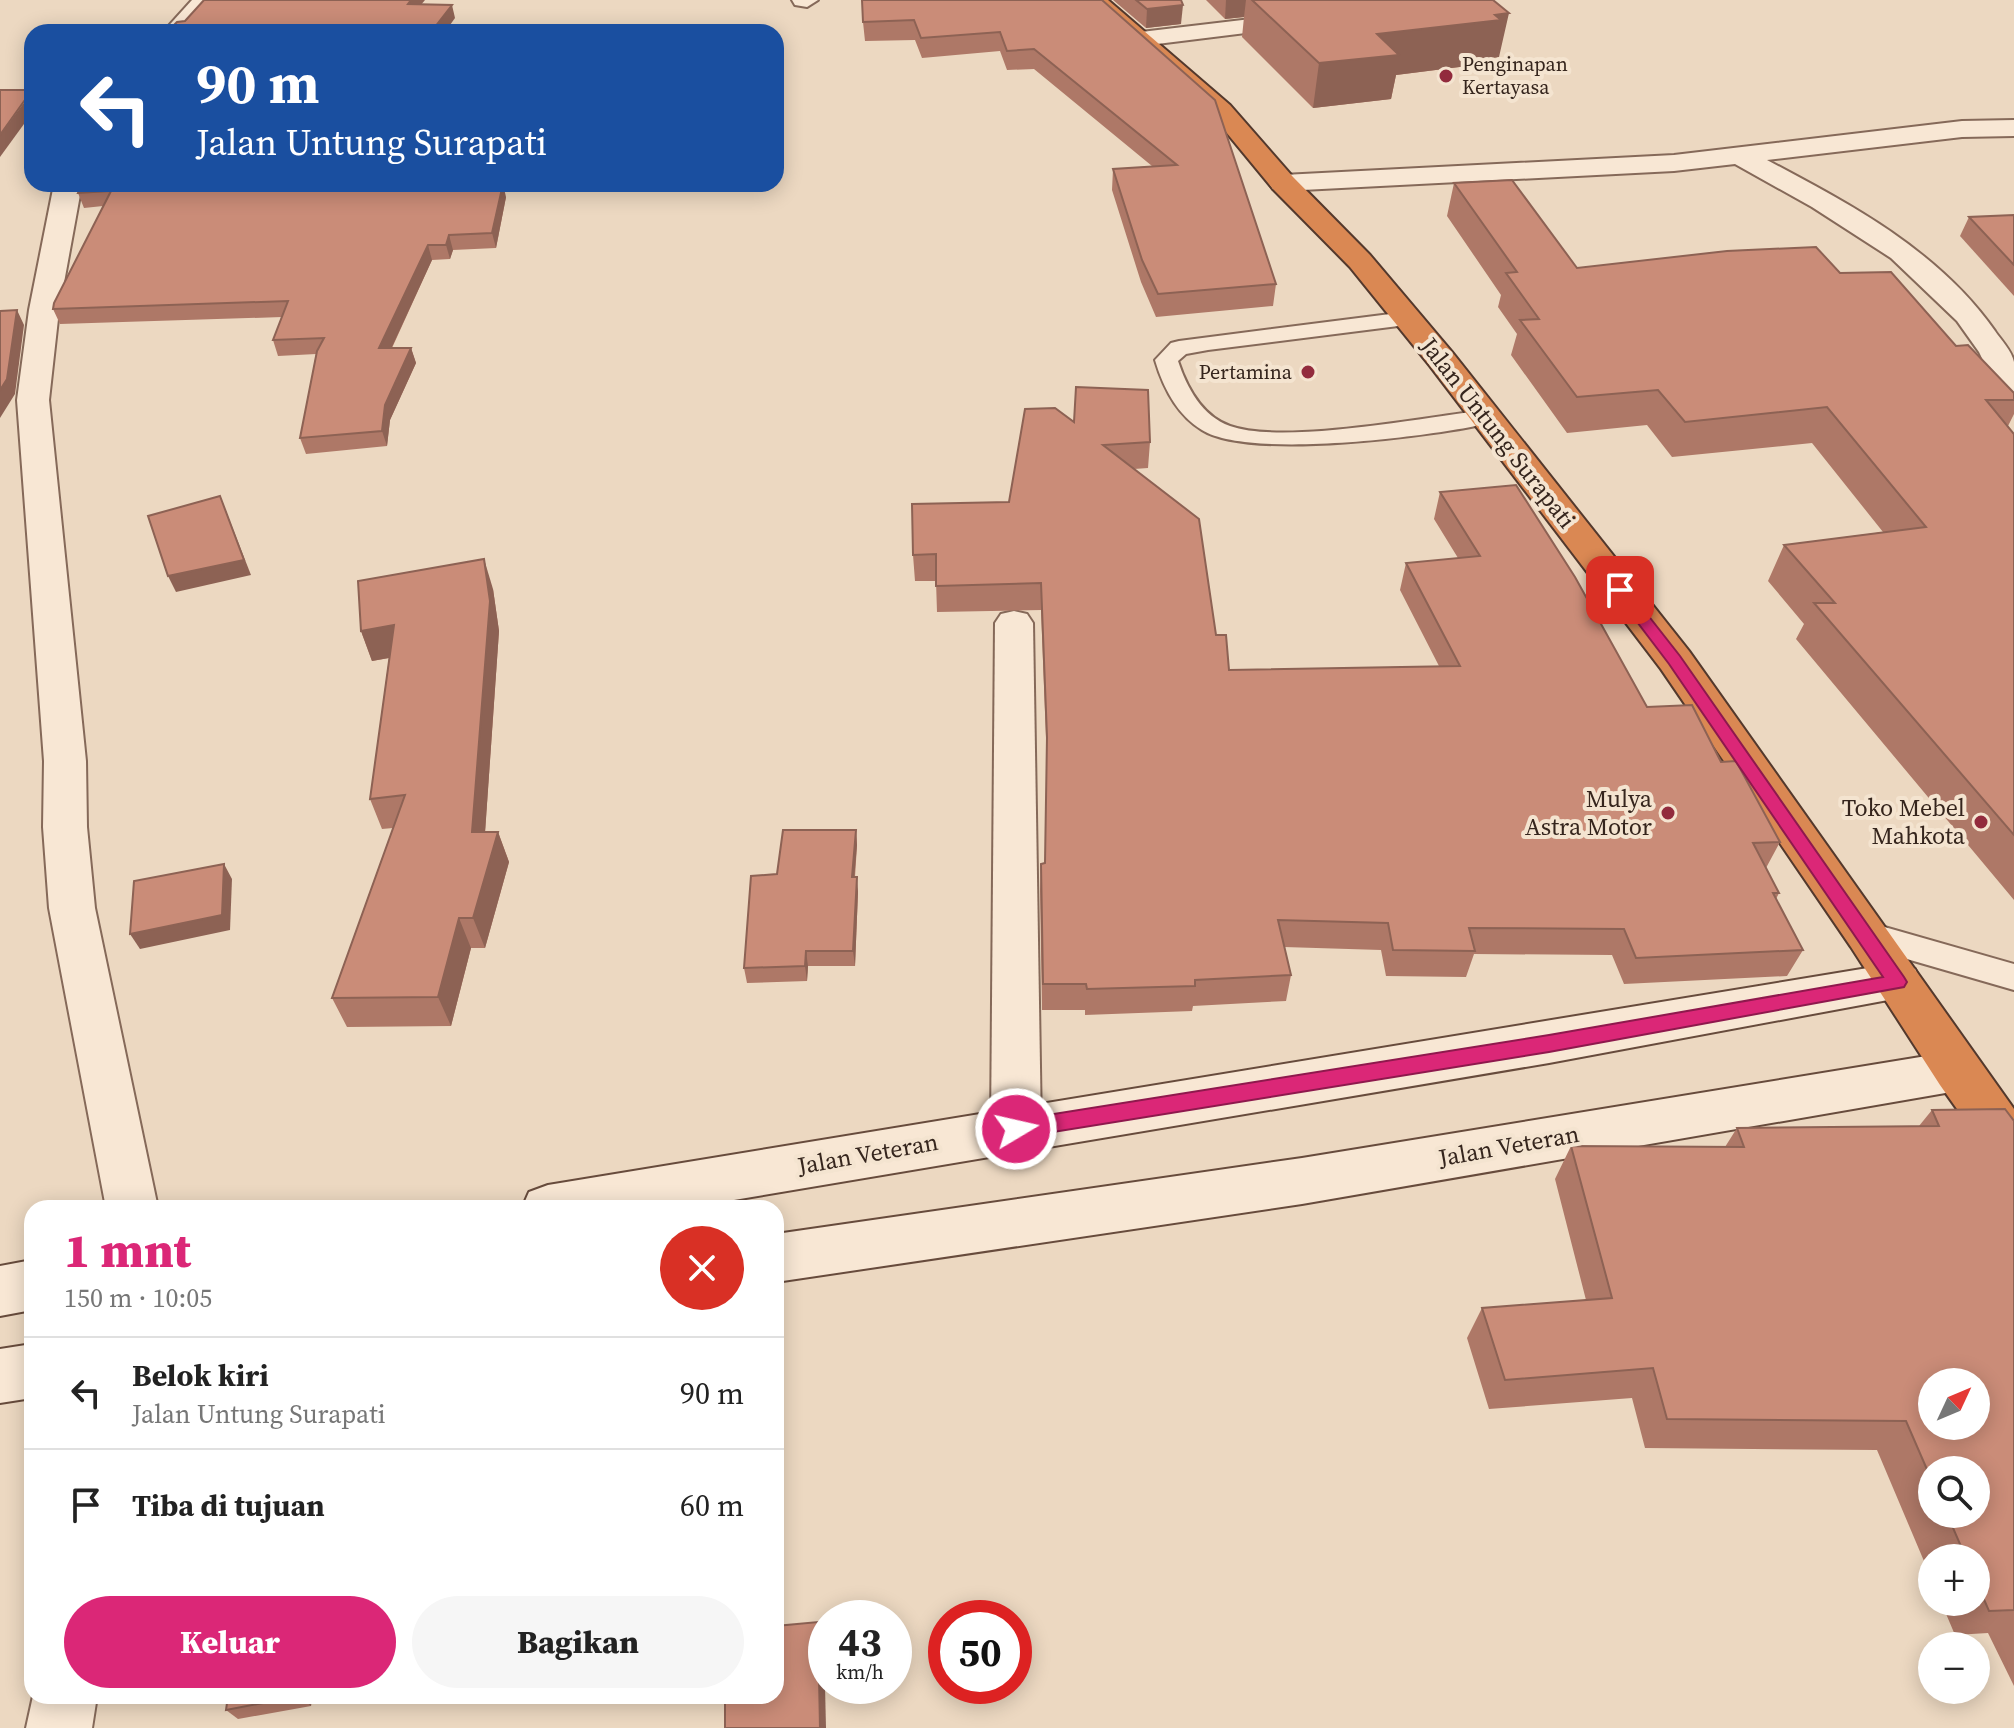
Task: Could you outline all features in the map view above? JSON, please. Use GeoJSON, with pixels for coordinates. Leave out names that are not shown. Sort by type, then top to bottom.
{"type":"FeatureCollection","features":[{"type":"Feature","properties":{"kind":"highway","name":"Jalan Untung Surapati"},"geometry":{"type":"LineString","coordinates":[[1094,0],[1221,110],[1283,183],[1360,261],[1486,417],[1675,660],[1867,935],[1957,1071],[2014,1148]]}},
{"type":"Feature","properties":{"kind":"street"},"geometry":{"type":"LineString","coordinates":[[182,24],[205,0]]}},
{"type":"Feature","properties":{"kind":"street"},"geometry":{"type":"LineString","coordinates":[[1141,39],[1329,17]]}},
{"type":"Feature","properties":{"kind":"street"},"geometry":{"type":"LineString","coordinates":[[1283,183],[1589,169],[1740,156],[1962,129],[2014,128]]}},
{"type":"Feature","properties":{"kind":"street"},"geometry":{"type":"LineString","coordinates":[[1740,156],[1844,213],[1900,251],[1939,283],[1966,309],[1986,335],[2003,365],[2014,395]]}},
{"type":"Feature","properties":{"kind":"street"},"geometry":{"type":"LineString","coordinates":[[66,192],[44,310],[33,400],[65,761],[65,827],[72,908],[130,1200]]}},
{"type":"Feature","properties":{"kind":"street"},"geometry":{"type":"LineString","coordinates":[[1014,623],[1016,1129]]}},
{"type":"Feature","properties":{"kind":"street","name":"Jalan Veteran"},"geometry":{"type":"LineString","coordinates":[[595,1200],[1549,1043],[1898,982]]}},
{"type":"Feature","properties":{"kind":"street","name":"Jalan Veteran"},"geometry":{"type":"LineString","coordinates":[[784,1257],[1302,1181],[1957,1071]]}},
{"type":"Feature","properties":{"kind":"street"},"geometry":{"type":"LineString","coordinates":[[0,1291],[24,1286]]}},
{"type":"Feature","properties":{"kind":"street"},"geometry":{"type":"LineString","coordinates":[[0,1376],[24,1372]]}},
{"type":"Feature","properties":{"kind":"street"},"geometry":{"type":"LineString","coordinates":[[59,1728],[64,1704]]}},
{"type":"Feature","properties":{"kind":"lane"},"geometry":{"type":"LineString","coordinates":[[1406,319],[1208,343],[1179,348],[1166,360],[1173,382],[1191,409],[1220,431],[1253,438],[1298,437],[1486,417]]}},
{"type":"Feature","properties":{"kind":"lane"},"geometry":{"type":"LineString","coordinates":[[1867,935],[2014,977]]}},
{"type":"Feature","properties":{"kind":"building"},"geometry":{"type":"Polygon","coordinates":[[[204,0],[411,0],[408,4],[452,5],[437,24],[175,24],[185,21],[204,0]]]}},
{"type":"Feature","properties":{"kind":"building"},"geometry":{"type":"Polygon","coordinates":[[[862,0],[1102,0],[1215,100],[1276,284],[1158,294],[1142,260],[1113,169],[1177,165],[1034,49],[1007,51],[1000,32],[921,38],[914,20],[863,22],[862,0]]]}},
{"type":"Feature","properties":{"kind":"building"},"geometry":{"type":"Polygon","coordinates":[[[1136,0],[1181,0],[1183,5],[1147,9],[1136,0]]]}},
{"type":"Feature","properties":{"kind":"building"},"geometry":{"type":"Polygon","coordinates":[[[1252,0],[1493,0],[1509,13],[1495,15],[1501,20],[1377,34],[1399,55],[1319,63],[1252,0]]]}},
{"type":"Feature","properties":{"kind":"building"},"geometry":{"type":"Polygon","coordinates":[[[0,90],[24,90],[24,101],[0,135],[0,90]]]}},
{"type":"Feature","properties":{"kind":"building"},"geometry":{"type":"Polygon","coordinates":[[[1512,180],[1577,268],[1727,251],[1816,247],[1840,273],[1891,272],[1956,346],[1968,345],[2014,393],[2014,400],[1986,400],[2014,434],[2014,835],[1814,603],[1835,603],[1784,545],[1926,527],[1827,407],[1685,422],[1658,390],[1577,397],[1520,320],[1539,319],[1506,273],[1517,272],[1454,183],[1512,180]]]}},
{"type":"Feature","properties":{"kind":"building"},"geometry":{"type":"Polygon","coordinates":[[[110,192],[501,192],[492,233],[449,235],[446,245],[428,245],[379,348],[411,348],[385,405],[382,431],[300,438],[317,351],[324,338],[273,340],[288,301],[53,309],[110,192]]]}},
{"type":"Feature","properties":{"kind":"building"},"geometry":{"type":"Polygon","coordinates":[[[2014,215],[2014,265],[1969,217],[2014,215]]]}},
{"type":"Feature","properties":{"kind":"building"},"geometry":{"type":"Polygon","coordinates":[[[17,310],[7,379],[0,390],[0,311],[17,310]]]}},
{"type":"Feature","properties":{"kind":"building"},"geometry":{"type":"Polygon","coordinates":[[[1076,387],[1148,390],[1150,442],[1103,445],[1199,519],[1216,635],[1226,635],[1229,670],[1460,666],[1406,563],[1480,556],[1440,492],[1516,485],[1575,577],[1647,707],[1692,705],[1721,762],[1736,761],[1780,842],[1753,843],[1779,893],[1773,893],[1803,950],[1636,958],[1624,929],[1469,928],[1475,951],[1393,950],[1388,923],[1278,920],[1291,975],[1195,980],[1195,986],[1087,989],[1086,984],[1043,984],[1041,864],[1045,863],[1047,737],[1041,583],[936,586],[936,554],[913,555],[912,504],[1009,502],[1025,409],[1055,408],[1074,422],[1076,387]]]}},
{"type":"Feature","properties":{"kind":"building"},"geometry":{"type":"Polygon","coordinates":[[[220,496],[244,560],[168,576],[148,516],[220,496]]]}},
{"type":"Feature","properties":{"kind":"building"},"geometry":{"type":"Polygon","coordinates":[[[484,559],[490,601],[472,832],[498,832],[473,918],[459,918],[438,997],[332,998],[405,795],[370,799],[394,625],[361,631],[358,581],[484,559]]]}},
{"type":"Feature","properties":{"kind":"building"},"geometry":{"type":"Polygon","coordinates":[[[783,830],[856,830],[852,877],[857,877],[853,951],[806,951],[805,966],[744,968],[751,876],[777,874],[783,830]]]}},
{"type":"Feature","properties":{"kind":"building"},"geometry":{"type":"Polygon","coordinates":[[[224,864],[222,915],[130,934],[134,881],[224,864]]]}},
{"type":"Feature","properties":{"kind":"building"},"geometry":{"type":"Polygon","coordinates":[[[2005,1109],[2014,1121],[2014,1610],[1990,1611],[1990,1544],[1960,1544],[1953,1528],[1990,1528],[1990,1456],[1921,1456],[1906,1421],[1667,1419],[1653,1368],[1505,1380],[1482,1308],[1612,1298],[1571,1146],[1744,1147],[1737,1128],[1939,1126],[1932,1110],[2005,1109]]]}},
{"type":"Feature","properties":{"kind":"building"},"geometry":{"type":"Polygon","coordinates":[[[808,1623],[808,1704],[820,1704],[820,1728],[725,1728],[725,1704],[784,1704],[784,1625],[808,1623]]]}},
{"type":"Feature","properties":{"kind":"building"},"geometry":{"type":"Polygon","coordinates":[[[227,1704],[258,1704],[226,1710],[227,1704]]]}},
{"type":"Feature","properties":{"kind":"place","name":"Penginapan Kertayasa"},"geometry":{"type":"Point","coordinates":[1446,76]}},
{"type":"Feature","properties":{"kind":"place","name":"Pertamina"},"geometry":{"type":"Point","coordinates":[1308,372]}},
{"type":"Feature","properties":{"kind":"place","name":"Mulya Astra Motor"},"geometry":{"type":"Point","coordinates":[1668,813]}},
{"type":"Feature","properties":{"kind":"place","name":"Toko Mebel Mahkota"},"geometry":{"type":"Point","coordinates":[1981,822]}},
{"type":"Feature","properties":{"kind":"route"},"geometry":{"type":"LineString","coordinates":[[1016,1129],[1549,1043],[1898,982],[1675,660],[1620,590]]}}]}
